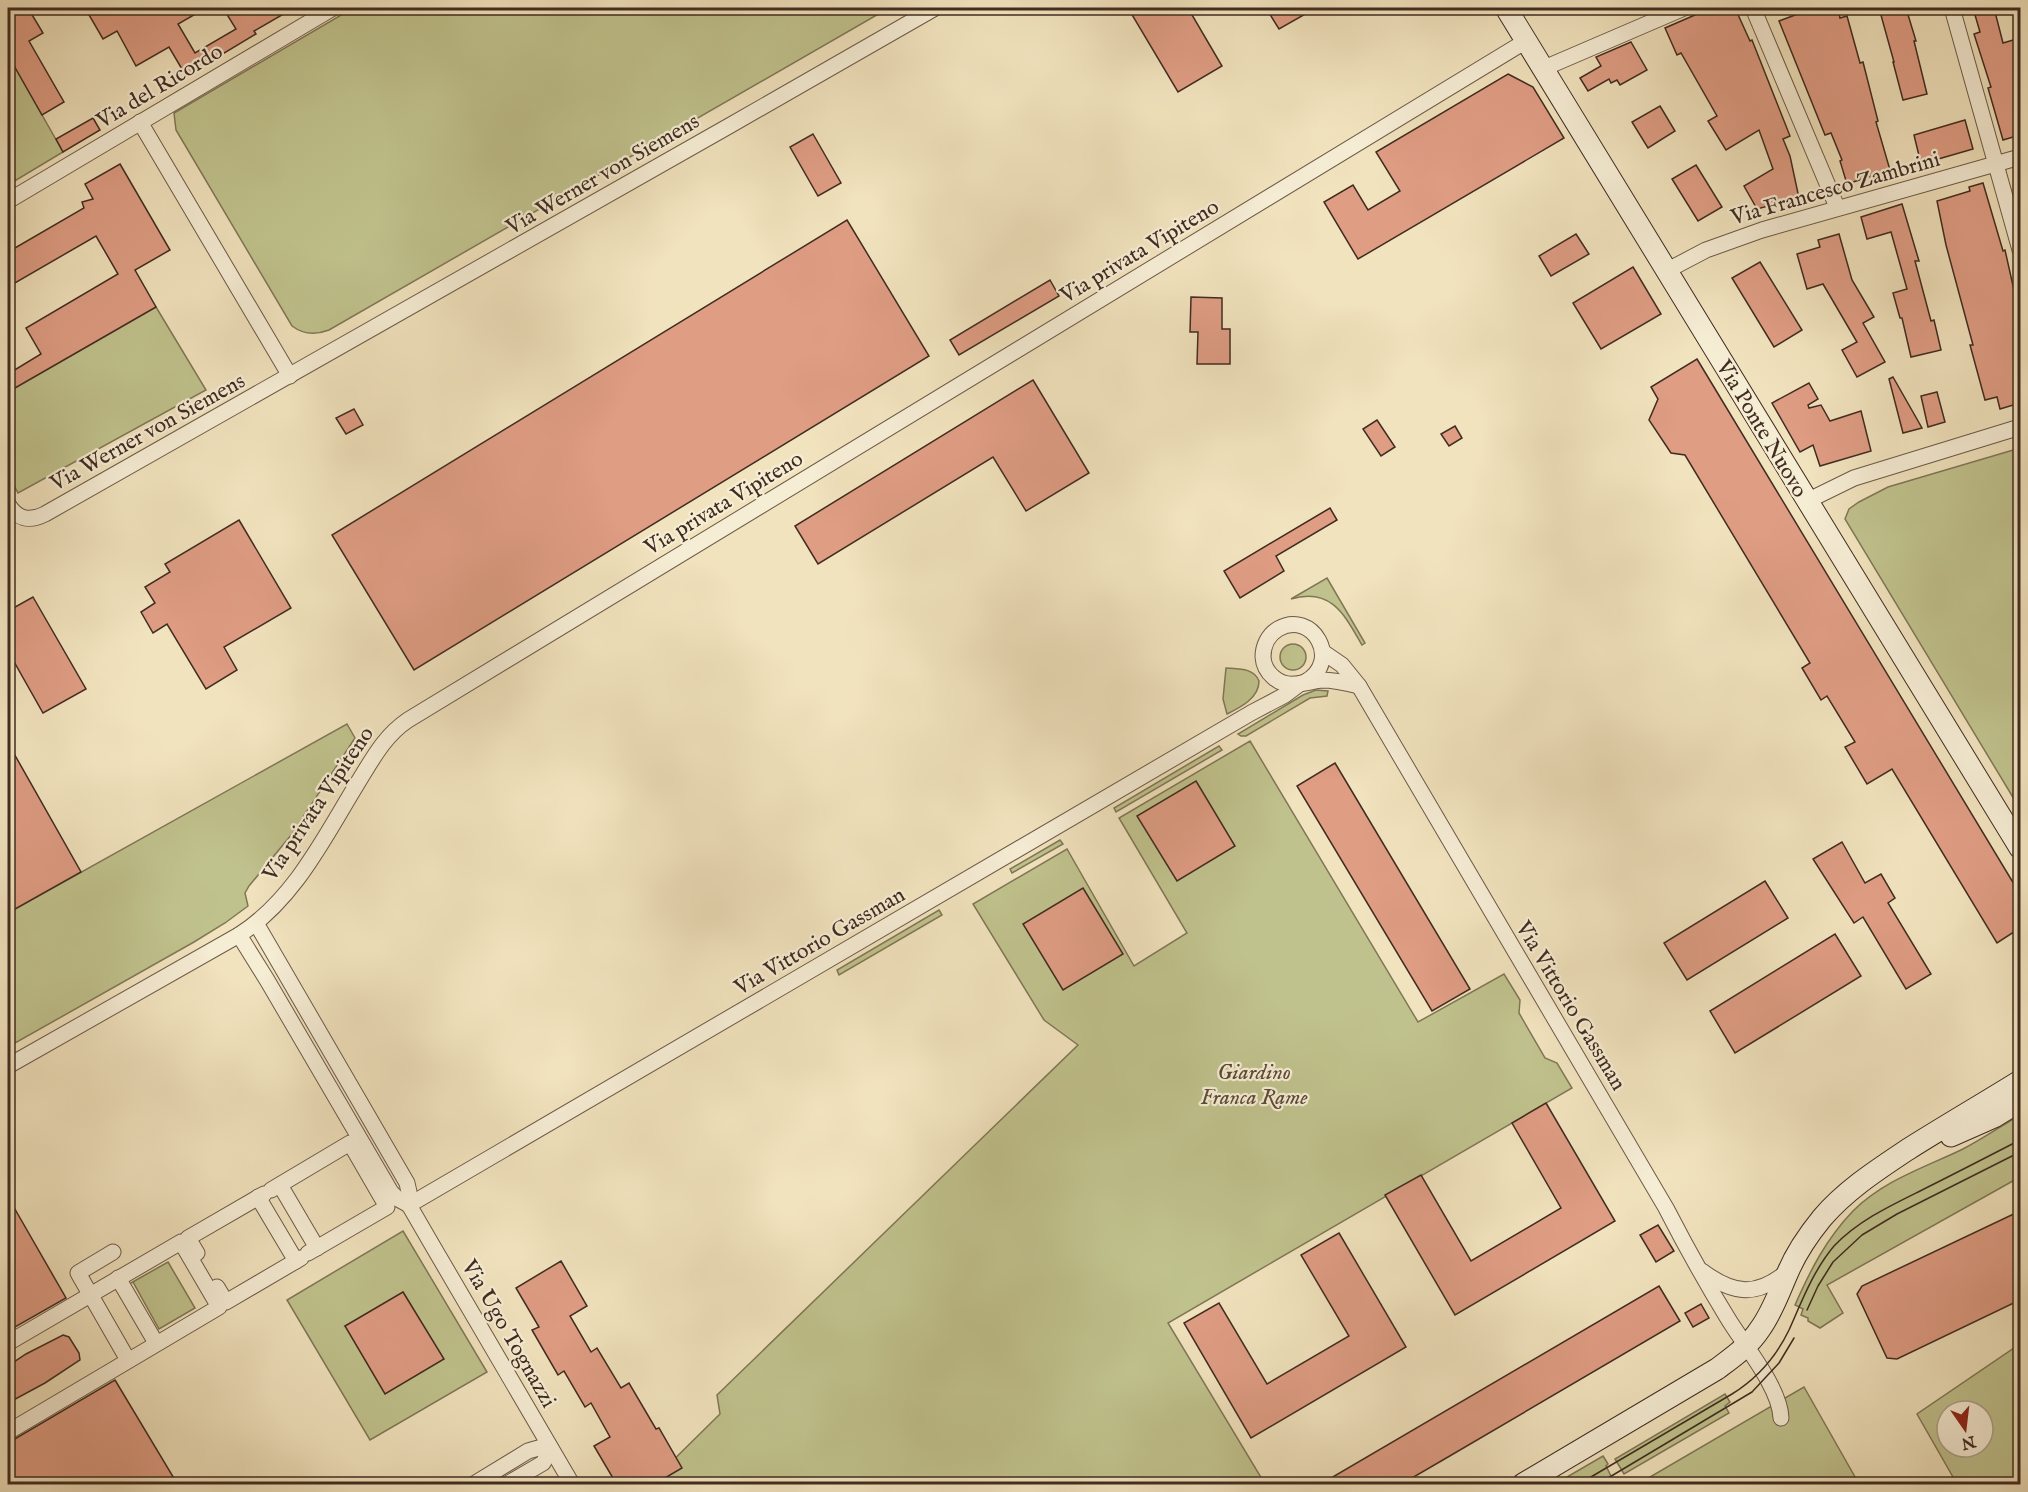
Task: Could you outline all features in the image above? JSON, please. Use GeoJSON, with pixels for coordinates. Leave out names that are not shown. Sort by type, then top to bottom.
{"type":"FeatureCollection","features":[{"type":"Feature","properties":{"kind":"street","name":"Via del Ricordo"},"geometry":{"type":"LineString","coordinates":[[8,201],[333,8]]}},
{"type":"Feature","properties":{"kind":"street","name":"Via Werner von Siemens"},"geometry":{"type":"LineString","coordinates":[[8,504],[15,513],[24,518],[34,518],[45,514],[935,8]]}},
{"type":"Feature","properties":{"kind":"street","name":"Via Ponte Nuovo"},"geometry":{"type":"LineString","coordinates":[[1506,8],[2020,848]]}},
{"type":"Feature","properties":{"kind":"street"},"geometry":{"type":"LineString","coordinates":[[1542,69],[1684,8]]}},
{"type":"Feature","properties":{"kind":"street"},"geometry":{"type":"LineString","coordinates":[[1753,8],[1838,207]]}},
{"type":"Feature","properties":{"kind":"street"},"geometry":{"type":"LineString","coordinates":[[1952,8],[2020,250]]}},
{"type":"Feature","properties":{"kind":"street","name":"Via privata Vipiteno"},"geometry":{"type":"LineString","coordinates":[[8,1066],[239,935],[256,923],[293,884],[317,850],[386,739],[408,720],[1526,41]]}},
{"type":"Feature","properties":{"kind":"street"},"geometry":{"type":"LineString","coordinates":[[140,122],[290,376]]}},
{"type":"Feature","properties":{"kind":"street","name":"Via Francesco Zambrini"},"geometry":{"type":"LineString","coordinates":[[1666,271],[1697,254],[1731,240],[1838,207],[2020,157]]}},
{"type":"Feature","properties":{"kind":"street"},"geometry":{"type":"LineString","coordinates":[[1808,501],[1854,478],[2020,427]]}},
{"type":"Feature","properties":{"kind":"street","name":"Via Vittorio Gassman"},"geometry":{"type":"LineString","coordinates":[[409,1205],[1285,695],[1319,670],[1322,663],[1323,652],[1318,638],[1307,628],[1293,625],[1278,629],[1270,636],[1264,649],[1264,662],[1271,675],[1265,696],[1251,713]]}},
{"type":"Feature","properties":{"kind":"street","name":"Via Vittorio Gassman"},"geometry":{"type":"LineString","coordinates":[[1323,652],[1342,665],[1359,686],[1666,1208],[1726,1317],[1747,1346],[1780,1406],[1781,1418]]}},
{"type":"Feature","properties":{"kind":"street"},"geometry":{"type":"LineString","coordinates":[[1271,675],[1287,684],[1335,681],[1359,686]]}},
{"type":"Feature","properties":{"kind":"street","name":"Via Ugo Tognazzi"},"geometry":{"type":"LineString","coordinates":[[256,923],[407,1183],[409,1205],[572,1485]]}},
{"type":"Feature","properties":{"kind":"street","name":"Via Ugo Tognazzi"},"geometry":{"type":"LineString","coordinates":[[239,935],[391,1192],[409,1205]]}},
{"type":"Feature","properties":{"kind":"street"},"geometry":{"type":"LineString","coordinates":[[1523,1485],[1717,1369],[1747,1346],[1770,1315],[1788,1271],[1809,1236],[1834,1205],[1902,1153],[2020,1081]]}},
{"type":"Feature","properties":{"kind":"street"},"geometry":{"type":"LineString","coordinates":[[1902,1153],[1988,1120],[2020,1101]]}},
{"type":"Feature","properties":{"kind":"street"},"geometry":{"type":"LineString","coordinates":[[350,1143],[387,1207],[306,1255],[226,1302],[188,1238],[350,1143]]}},
{"type":"Feature","properties":{"kind":"street"},"geometry":{"type":"LineString","coordinates":[[268,1191],[306,1255]]}},
{"type":"Feature","properties":{"kind":"street"},"geometry":{"type":"LineString","coordinates":[[268,1191],[306,1255]]}},
{"type":"Feature","properties":{"kind":"street"},"geometry":{"type":"LineString","coordinates":[[8,1343],[181,1242],[219,1307],[8,1432]]}},
{"type":"Feature","properties":{"kind":"street"},"geometry":{"type":"LineString","coordinates":[[113,1252],[78,1273],[128,1360]]}},
{"type":"Feature","properties":{"kind":"street"},"geometry":{"type":"LineString","coordinates":[[1700,1270],[1720,1283],[1734,1289],[1746,1290],[1766,1286],[1788,1271]]}},
{"type":"Feature","properties":{"kind":"street"},"geometry":{"type":"LineString","coordinates":[[118,1278],[156,1343]]}},
{"type":"Feature","properties":{"kind":"street"},"geometry":{"type":"LineString","coordinates":[[474,1485],[528,1451],[542,1447],[551,1449],[543,1463],[507,1485]]}},
{"type":"Feature","properties":{"kind":"green space"},"geometry":{"type":"Polygon","coordinates":[[[353,8],[889,8],[329,330],[310,333],[292,326],[176,130],[174,113],[353,8]]]}},
{"type":"Feature","properties":{"kind":"green space"},"geometry":{"type":"Polygon","coordinates":[[[8,55],[63,152],[8,185],[8,55]]]}},
{"type":"Feature","properties":{"kind":"green space"},"geometry":{"type":"Polygon","coordinates":[[[156,307],[206,390],[18,493],[8,474],[8,392],[156,307]]]}},
{"type":"Feature","properties":{"kind":"green space"},"geometry":{"type":"Polygon","coordinates":[[[2020,448],[2020,809],[1845,519],[1849,509],[1888,487],[2020,448]]]}},
{"type":"Feature","properties":{"kind":"green space"},"geometry":{"type":"Polygon","coordinates":[[[1327,578],[1365,643],[1362,645],[1343,615],[1327,601],[1305,596],[1291,599],[1327,578]]]}},
{"type":"Feature","properties":{"kind":"green space"},"geometry":{"type":"Polygon","coordinates":[[[1293,644],[1303,647],[1306,657],[1303,667],[1293,670],[1283,667],[1280,657],[1283,647],[1293,644]]]}},
{"type":"Feature","properties":{"kind":"green space"},"geometry":{"type":"Polygon","coordinates":[[[1226,668],[1250,671],[1259,681],[1253,697],[1227,714],[1223,699],[1226,668]]]}},
{"type":"Feature","properties":{"kind":"green space"},"geometry":{"type":"Polygon","coordinates":[[[1316,690],[1328,691],[1327,696],[1310,698],[1246,736],[1238,734],[1303,695],[1316,690]]]}},
{"type":"Feature","properties":{"kind":"green space"},"geometry":{"type":"Polygon","coordinates":[[[347,724],[355,738],[292,834],[249,886],[245,893],[248,906],[194,942],[8,1047],[8,913],[347,724]]]}},
{"type":"Feature","properties":{"kind":"green space","name":"Giardino Franca Rame"},"geometry":{"type":"Polygon","coordinates":[[[1250,741],[1418,1022],[1504,974],[1520,1000],[1519,1013],[1545,1058],[1557,1063],[1572,1088],[1168,1323],[1265,1484],[649,1484],[720,1414],[717,1395],[1078,1045],[1044,1020],[973,904],[1067,849],[1134,966],[1187,933],[1119,818],[1250,741]]]}},
{"type":"Feature","properties":{"kind":"green space"},"geometry":{"type":"Polygon","coordinates":[[[1219,746],[1222,750],[1116,812],[1114,808],[1219,746]]]}},
{"type":"Feature","properties":{"kind":"green space"},"geometry":{"type":"Polygon","coordinates":[[[1060,840],[1063,844],[1012,873],[1010,869],[1060,840]]]}},
{"type":"Feature","properties":{"kind":"green space"},"geometry":{"type":"Polygon","coordinates":[[[939,910],[942,915],[839,975],[837,970],[939,910]]]}},
{"type":"Feature","properties":{"kind":"green space"},"geometry":{"type":"Polygon","coordinates":[[[2020,1115],[2020,1177],[1827,1285],[1843,1313],[1820,1328],[1801,1315],[1803,1309],[1795,1305],[1807,1280],[1827,1244],[1853,1211],[1890,1183],[1968,1146],[2020,1115]]]}},
{"type":"Feature","properties":{"kind":"green space"},"geometry":{"type":"Polygon","coordinates":[[[403,1231],[487,1372],[370,1440],[287,1300],[403,1231]],[[403,1292],[345,1326],[443,1359],[403,1292]]]}},
{"type":"Feature","properties":{"kind":"green space"},"geometry":{"type":"Polygon","coordinates":[[[168,1262],[195,1308],[159,1329],[133,1282],[131,1283],[168,1262]]]}},
{"type":"Feature","properties":{"kind":"green space"},"geometry":{"type":"Polygon","coordinates":[[[2020,1344],[2020,1484],[1957,1484],[1943,1459],[1995,1459],[1995,1399],[1939,1399],[2020,1344]]]}},
{"type":"Feature","properties":{"kind":"green space"},"geometry":{"type":"Polygon","coordinates":[[[1804,1387],[1859,1484],[1638,1484],[1804,1387]]]}},
{"type":"Feature","properties":{"kind":"green space"},"geometry":{"type":"Polygon","coordinates":[[[1725,1394],[1730,1402],[1725,1406],[1729,1413],[1624,1474],[1615,1459],[1725,1394]]]}},
{"type":"Feature","properties":{"kind":"green space"},"geometry":{"type":"Polygon","coordinates":[[[1935,1402],[1935,1446],[1917,1414],[1935,1402]]]}},
{"type":"Feature","properties":{"kind":"green space"},"geometry":{"type":"Polygon","coordinates":[[[1603,1456],[1613,1480],[1616,1479],[1619,1484],[1555,1484],[1603,1456]]]}},
{"type":"Feature","properties":{"kind":"building"},"geometry":{"type":"Polygon","coordinates":[[[8,8],[28,8],[43,33],[29,41],[64,102],[42,115],[8,55],[8,8]]]}},
{"type":"Feature","properties":{"kind":"building"},"geometry":{"type":"Polygon","coordinates":[[[85,8],[206,8],[178,24],[195,53],[236,29],[223,8],[294,8],[254,31],[256,34],[186,76],[169,47],[136,66],[117,31],[103,39],[85,8]]]}},
{"type":"Feature","properties":{"kind":"building"},"geometry":{"type":"Polygon","coordinates":[[[1128,8],[1188,8],[1222,66],[1178,92],[1128,8]]]}},
{"type":"Feature","properties":{"kind":"building"},"geometry":{"type":"Polygon","coordinates":[[[1266,8],[1316,8],[1279,29],[1266,8]]]}},
{"type":"Feature","properties":{"kind":"building"},"geometry":{"type":"Polygon","coordinates":[[[1711,8],[1735,8],[1750,41],[1752,40],[1790,136],[1783,139],[1790,156],[1799,198],[1757,209],[1744,186],[1773,169],[1759,130],[1726,150],[1708,121],[1717,116],[1681,53],[1677,55],[1665,28],[1711,8]]]}},
{"type":"Feature","properties":{"kind":"building"},"geometry":{"type":"Polygon","coordinates":[[[1838,8],[1840,18],[1847,16],[1860,63],[1863,62],[1878,121],[1876,122],[1890,170],[1847,184],[1840,161],[1842,160],[1831,133],[1825,135],[1779,21],[1803,12],[1838,8]]]}},
{"type":"Feature","properties":{"kind":"building"},"geometry":{"type":"Polygon","coordinates":[[[1879,8],[1906,8],[1916,41],[1914,41],[1927,94],[1903,100],[1879,8]]]}},
{"type":"Feature","properties":{"kind":"building"},"geometry":{"type":"Polygon","coordinates":[[[1973,8],[1994,8],[2003,43],[2020,38],[2020,135],[2003,140],[1988,88],[1991,87],[1974,34],[1980,32],[1973,8]]]}},
{"type":"Feature","properties":{"kind":"building"},"geometry":{"type":"Polygon","coordinates":[[[1631,42],[1647,70],[1620,85],[1617,80],[1611,83],[1609,79],[1588,91],[1580,78],[1601,66],[1596,57],[1631,42]]]}},
{"type":"Feature","properties":{"kind":"building"},"geometry":{"type":"Polygon","coordinates":[[[1508,74],[1533,87],[1564,138],[1358,259],[1324,202],[1353,185],[1368,210],[1400,191],[1376,152],[1508,74]]]}},
{"type":"Feature","properties":{"kind":"building"},"geometry":{"type":"Polygon","coordinates":[[[1660,106],[1675,131],[1648,148],[1632,122],[1660,106]]]}},
{"type":"Feature","properties":{"kind":"building"},"geometry":{"type":"Polygon","coordinates":[[[93,118],[100,130],[63,152],[56,139],[93,118]]]}},
{"type":"Feature","properties":{"kind":"building"},"geometry":{"type":"Polygon","coordinates":[[[1965,120],[1973,149],[1921,164],[1914,135],[1965,120]]]}},
{"type":"Feature","properties":{"kind":"building"},"geometry":{"type":"Polygon","coordinates":[[[813,134],[841,183],[818,196],[790,147],[813,134]]]}},
{"type":"Feature","properties":{"kind":"building"},"geometry":{"type":"Polygon","coordinates":[[[120,164],[170,250],[135,270],[156,307],[8,392],[8,374],[41,354],[26,328],[118,274],[96,236],[8,287],[8,252],[84,208],[82,202],[93,199],[85,184],[120,164]]]}},
{"type":"Feature","properties":{"kind":"building"},"geometry":{"type":"Polygon","coordinates":[[[1696,165],[1722,207],[1698,221],[1672,179],[1696,165]]]}},
{"type":"Feature","properties":{"kind":"building"},"geometry":{"type":"Polygon","coordinates":[[[1983,183],[2003,251],[2005,250],[2020,317],[2020,403],[2000,409],[1997,397],[1985,400],[1937,201],[1970,191],[1969,187],[1983,183]]]}},
{"type":"Feature","properties":{"kind":"building"},"geometry":{"type":"Polygon","coordinates":[[[1902,204],[1919,261],[1915,261],[1931,321],[1934,320],[1941,350],[1911,357],[1902,318],[1900,318],[1893,293],[1907,289],[1891,232],[1867,239],[1861,217],[1902,204]]]}},
{"type":"Feature","properties":{"kind":"building"},"geometry":{"type":"Polygon","coordinates":[[[847,220],[929,356],[414,670],[332,535],[847,220]]]}},
{"type":"Feature","properties":{"kind":"building"},"geometry":{"type":"Polygon","coordinates":[[[1576,234],[1589,254],[1551,276],[1539,256],[1576,234]]]}},
{"type":"Feature","properties":{"kind":"building"},"geometry":{"type":"Polygon","coordinates":[[[1839,234],[1852,280],[1874,317],[1863,323],[1885,362],[1857,377],[1842,350],[1857,342],[1823,284],[1807,289],[1797,254],[1820,247],[1818,240],[1839,234]]]}},
{"type":"Feature","properties":{"kind":"building"},"geometry":{"type":"Polygon","coordinates":[[[1760,262],[1802,330],[1774,347],[1732,278],[1760,262]]]}},
{"type":"Feature","properties":{"kind":"building"},"geometry":{"type":"Polygon","coordinates":[[[1633,267],[1661,314],[1601,349],[1573,303],[1633,267]]]}},
{"type":"Feature","properties":{"kind":"building"},"geometry":{"type":"Polygon","coordinates":[[[1050,280],[1059,296],[959,355],[950,340],[1050,280]]]}},
{"type":"Feature","properties":{"kind":"building"},"geometry":{"type":"Polygon","coordinates":[[[1191,297],[1222,298],[1222,329],[1230,329],[1230,364],[1197,364],[1198,332],[1190,332],[1191,297]]]}},
{"type":"Feature","properties":{"kind":"building"},"geometry":{"type":"Polygon","coordinates":[[[1697,359],[2020,894],[2020,928],[1997,943],[1892,769],[1867,784],[1845,747],[1855,742],[1827,696],[1821,700],[1802,668],[1810,663],[1685,455],[1671,453],[1649,420],[1658,399],[1651,387],[1697,359]]]}},
{"type":"Feature","properties":{"kind":"building"},"geometry":{"type":"Polygon","coordinates":[[[1893,377],[1922,428],[1903,433],[1889,379],[1893,377]]]}},
{"type":"Feature","properties":{"kind":"building"},"geometry":{"type":"Polygon","coordinates":[[[1033,380],[1089,473],[1026,511],[993,457],[818,564],[795,526],[1033,380]]]}},
{"type":"Feature","properties":{"kind":"building"},"geometry":{"type":"Polygon","coordinates":[[[1809,383],[1818,399],[1808,405],[1809,408],[1821,405],[1830,421],[1861,411],[1871,451],[1820,466],[1813,445],[1800,452],[1772,403],[1809,383]]]}},
{"type":"Feature","properties":{"kind":"building"},"geometry":{"type":"Polygon","coordinates":[[[1937,392],[1945,422],[1928,427],[1921,396],[1937,392]]]}},
{"type":"Feature","properties":{"kind":"building"},"geometry":{"type":"Polygon","coordinates":[[[354,409],[363,425],[346,434],[336,418],[354,409]]]}},
{"type":"Feature","properties":{"kind":"building"},"geometry":{"type":"Polygon","coordinates":[[[1377,420],[1395,447],[1381,456],[1363,429],[1377,420]]]}},
{"type":"Feature","properties":{"kind":"building"},"geometry":{"type":"Polygon","coordinates":[[[1455,426],[1462,438],[1449,446],[1441,434],[1455,426]]]}},
{"type":"Feature","properties":{"kind":"building"},"geometry":{"type":"Polygon","coordinates":[[[1330,508],[1337,520],[1276,556],[1284,571],[1240,598],[1224,571],[1330,508]]]}},
{"type":"Feature","properties":{"kind":"building"},"geometry":{"type":"Polygon","coordinates":[[[239,520],[291,608],[224,647],[237,670],[206,689],[167,624],[153,633],[141,612],[155,603],[145,587],[170,572],[165,564],[239,520]]]}},
{"type":"Feature","properties":{"kind":"building"},"geometry":{"type":"Polygon","coordinates":[[[33,597],[86,689],[43,713],[8,651],[8,611],[33,597]]]}},
{"type":"Feature","properties":{"kind":"building"},"geometry":{"type":"Polygon","coordinates":[[[8,743],[81,872],[8,913],[8,743]]]}},
{"type":"Feature","properties":{"kind":"building"},"geometry":{"type":"Polygon","coordinates":[[[1335,763],[1470,989],[1432,1011],[1297,786],[1335,763]]]}},
{"type":"Feature","properties":{"kind":"building"},"geometry":{"type":"Polygon","coordinates":[[[1196,781],[1235,846],[1177,881],[1137,816],[1196,781]]]}},
{"type":"Feature","properties":{"kind":"building"},"geometry":{"type":"Polygon","coordinates":[[[1842,842],[1865,883],[1881,874],[1895,898],[1888,903],[1931,974],[1906,989],[1863,917],[1854,923],[1813,859],[1842,842]]]}},
{"type":"Feature","properties":{"kind":"building"},"geometry":{"type":"Polygon","coordinates":[[[1765,881],[1788,918],[1687,980],[1664,943],[1765,881]]]}},
{"type":"Feature","properties":{"kind":"building"},"geometry":{"type":"Polygon","coordinates":[[[1083,888],[1123,954],[1063,990],[1023,924],[1083,888]]]}},
{"type":"Feature","properties":{"kind":"building"},"geometry":{"type":"Polygon","coordinates":[[[1835,934],[1861,976],[1735,1053],[1710,1011],[1835,934]]]}},
{"type":"Feature","properties":{"kind":"building"},"geometry":{"type":"Polygon","coordinates":[[[1546,1103],[1615,1221],[1455,1315],[1385,1195],[1421,1175],[1471,1261],[1561,1208],[1512,1123],[1546,1103]]]}},
{"type":"Feature","properties":{"kind":"building"},"geometry":{"type":"Polygon","coordinates":[[[8,1197],[66,1298],[8,1331],[8,1197]]]}},
{"type":"Feature","properties":{"kind":"building"},"geometry":{"type":"Polygon","coordinates":[[[2020,1211],[2020,1300],[1897,1359],[1887,1358],[1857,1294],[1862,1286],[2020,1211]]]}},
{"type":"Feature","properties":{"kind":"building"},"geometry":{"type":"Polygon","coordinates":[[[1658,1225],[1674,1251],[1656,1262],[1640,1235],[1658,1225]]]}},
{"type":"Feature","properties":{"kind":"building"},"geometry":{"type":"Polygon","coordinates":[[[1339,1233],[1406,1347],[1251,1438],[1184,1323],[1219,1303],[1267,1384],[1349,1336],[1301,1255],[1339,1233]]]}},
{"type":"Feature","properties":{"kind":"building"},"geometry":{"type":"Polygon","coordinates":[[[561,1261],[587,1306],[570,1316],[591,1352],[597,1348],[621,1388],[629,1383],[682,1468],[653,1485],[617,1485],[594,1446],[610,1437],[591,1403],[585,1407],[564,1371],[558,1375],[532,1330],[539,1327],[516,1288],[561,1261]]]}},
{"type":"Feature","properties":{"kind":"building"},"geometry":{"type":"Polygon","coordinates":[[[1659,1286],[1680,1321],[1448,1457],[1400,1485],[1319,1485],[1659,1286]]]}},
{"type":"Feature","properties":{"kind":"building"},"geometry":{"type":"Polygon","coordinates":[[[403,1292],[444,1359],[385,1394],[345,1326],[403,1292]]]}},
{"type":"Feature","properties":{"kind":"building"},"geometry":{"type":"Polygon","coordinates":[[[1701,1304],[1709,1318],[1693,1327],[1685,1313],[1701,1304]]]}},
{"type":"Feature","properties":{"kind":"building"},"geometry":{"type":"Polygon","coordinates":[[[63,1335],[69,1337],[79,1353],[80,1360],[45,1383],[8,1403],[8,1366],[63,1335]]]}},
{"type":"Feature","properties":{"kind":"building"},"geometry":{"type":"Polygon","coordinates":[[[115,1380],[178,1485],[8,1485],[8,1442],[115,1380]]]}},
{"type":"Feature","properties":{"kind":"tram line"},"geometry":{"type":"LineString","coordinates":[[1579,1484],[1732,1394],[1757,1374],[1784,1340],[1808,1286],[1834,1246],[1844,1236],[1890,1206],[2020,1140]]}},
{"type":"Feature","properties":{"kind":"tram line"},"geometry":{"type":"LineString","coordinates":[[1807,1310],[1833,1262],[1862,1235],[1897,1214],[2020,1152]]}},
{"type":"Feature","properties":{"kind":"tram line"},"geometry":{"type":"LineString","coordinates":[[1598,1484],[1752,1392],[1779,1363],[1794,1338]]}}]}
